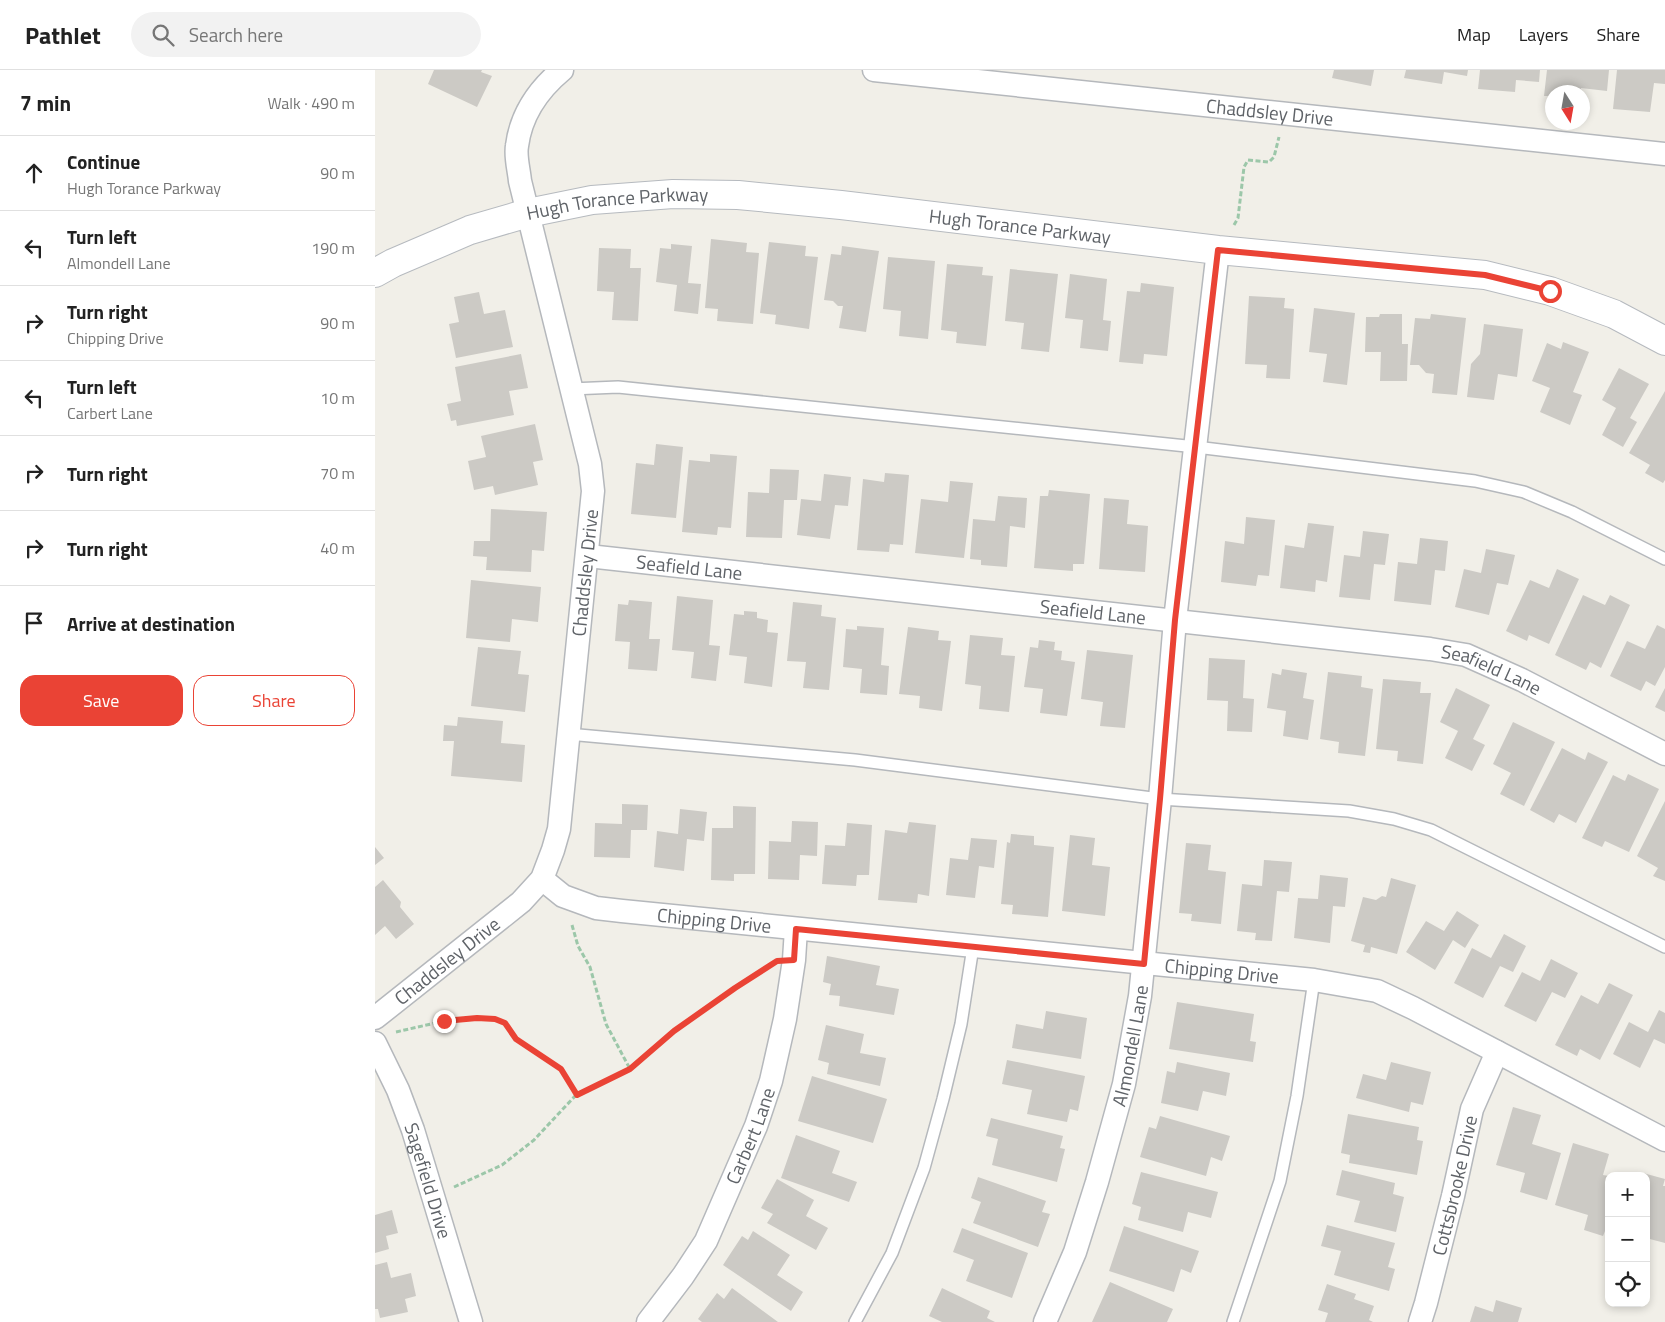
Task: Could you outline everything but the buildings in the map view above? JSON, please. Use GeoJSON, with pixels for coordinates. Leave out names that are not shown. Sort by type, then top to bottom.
{"type":"FeatureCollection","features":[{"type":"Feature","properties":{"kind":"street","name":"Chaddsley Drive"},"geometry":{"type":"LineString","coordinates":[[375,1018],[521,902],[542,879],[559,829],[593,491],[590,464],[520,181],[516,147],[526,111],[548,82],[562,70]]}},
{"type":"Feature","properties":{"kind":"street","name":"Chaddsley Drive"},"geometry":{"type":"LineString","coordinates":[[874,70],[1665,154]]}},
{"type":"Feature","properties":{"kind":"street","name":"Hugh Torance Parkway"},"geometry":{"type":"LineString","coordinates":[[375,273],[393,263],[470,230],[528,214],[592,200],[673,194],[738,195],[841,205],[1218,250],[1485,275],[1569,297],[1614,314],[1665,341]]}},
{"type":"Feature","properties":{"kind":"street","name":"Almondell Lane"},"geometry":{"type":"LineString","coordinates":[[1045,1322],[1075,1252],[1107,1147],[1124,1084],[1144,964],[1175,620],[1218,250]]}},
{"type":"Feature","properties":{"kind":"street","name":"Seafield Lane"},"geometry":{"type":"LineString","coordinates":[[587,556],[1175,620],[1430,649],[1466,655],[1521,680],[1665,754]]}},
{"type":"Feature","properties":{"kind":"street","name":"Chipping Drive"},"geometry":{"type":"LineString","coordinates":[[542,879],[563,896],[596,908],[1315,980],[1377,991],[1665,1140]]}},
{"type":"Feature","properties":{"kind":"street","name":"Carbert Lane"},"geometry":{"type":"LineString","coordinates":[[648,1322],[683,1276],[706,1241],[756,1126],[771,1081],[785,1020],[794,960],[796,929]]}},
{"type":"Feature","properties":{"kind":"street","name":"Sagefield Drive"},"geometry":{"type":"LineString","coordinates":[[375,1044],[398,1090],[413,1130],[471,1322]]}},
{"type":"Feature","properties":{"kind":"street","name":"Cottsbrooke Drive"},"geometry":{"type":"LineString","coordinates":[[1420,1322],[1451,1205],[1472,1109],[1497,1052]]}},
{"type":"Feature","properties":{"kind":"lane"},"geometry":{"type":"LineString","coordinates":[[571,389],[618,387],[1196,447],[1475,481],[1524,492],[1572,512],[1665,560]]}},
{"type":"Feature","properties":{"kind":"lane"},"geometry":{"type":"LineString","coordinates":[[568,734],[855,760],[1160,799],[1349,811],[1394,819],[1431,830],[1665,947]]}},
{"type":"Feature","properties":{"kind":"lane"},"geometry":{"type":"LineString","coordinates":[[855,1322],[892,1253],[924,1168],[961,1024],[973,947]]}},
{"type":"Feature","properties":{"kind":"lane"},"geometry":{"type":"LineString","coordinates":[[1233,1322],[1280,1181],[1297,1096],[1315,980]]}},
{"type":"Feature","properties":{"kind":"path"},"geometry":{"type":"LineString","coordinates":[[1218,250],[1238,218],[1244,167],[1249,160],[1269,162],[1274,157],[1285,114]]}},
{"type":"Feature","properties":{"kind":"path"},"geometry":{"type":"LineString","coordinates":[[563,896],[578,946],[590,967],[606,1024],[630,1069]]}},
{"type":"Feature","properties":{"kind":"path"},"geometry":{"type":"LineString","coordinates":[[433,1195],[467,1182],[502,1165],[534,1140],[577,1095],[630,1069],[674,1031],[777,961],[794,960]]}},
{"type":"Feature","properties":{"kind":"path"},"geometry":{"type":"LineString","coordinates":[[375,1044],[394,1033],[444,1021],[477,1018],[495,1019],[505,1023],[516,1039],[561,1069],[577,1095]]}},
{"type":"Feature","properties":{"kind":"route"},"geometry":{"type":"LineString","coordinates":[[444,1021],[477,1018],[495,1019],[505,1023],[516,1039],[561,1069],[577,1095],[630,1069],[674,1031],[777,961],[794,960],[796,929],[1144,964],[1175,620],[1218,250],[1485,275],[1550,291]]}}]}
